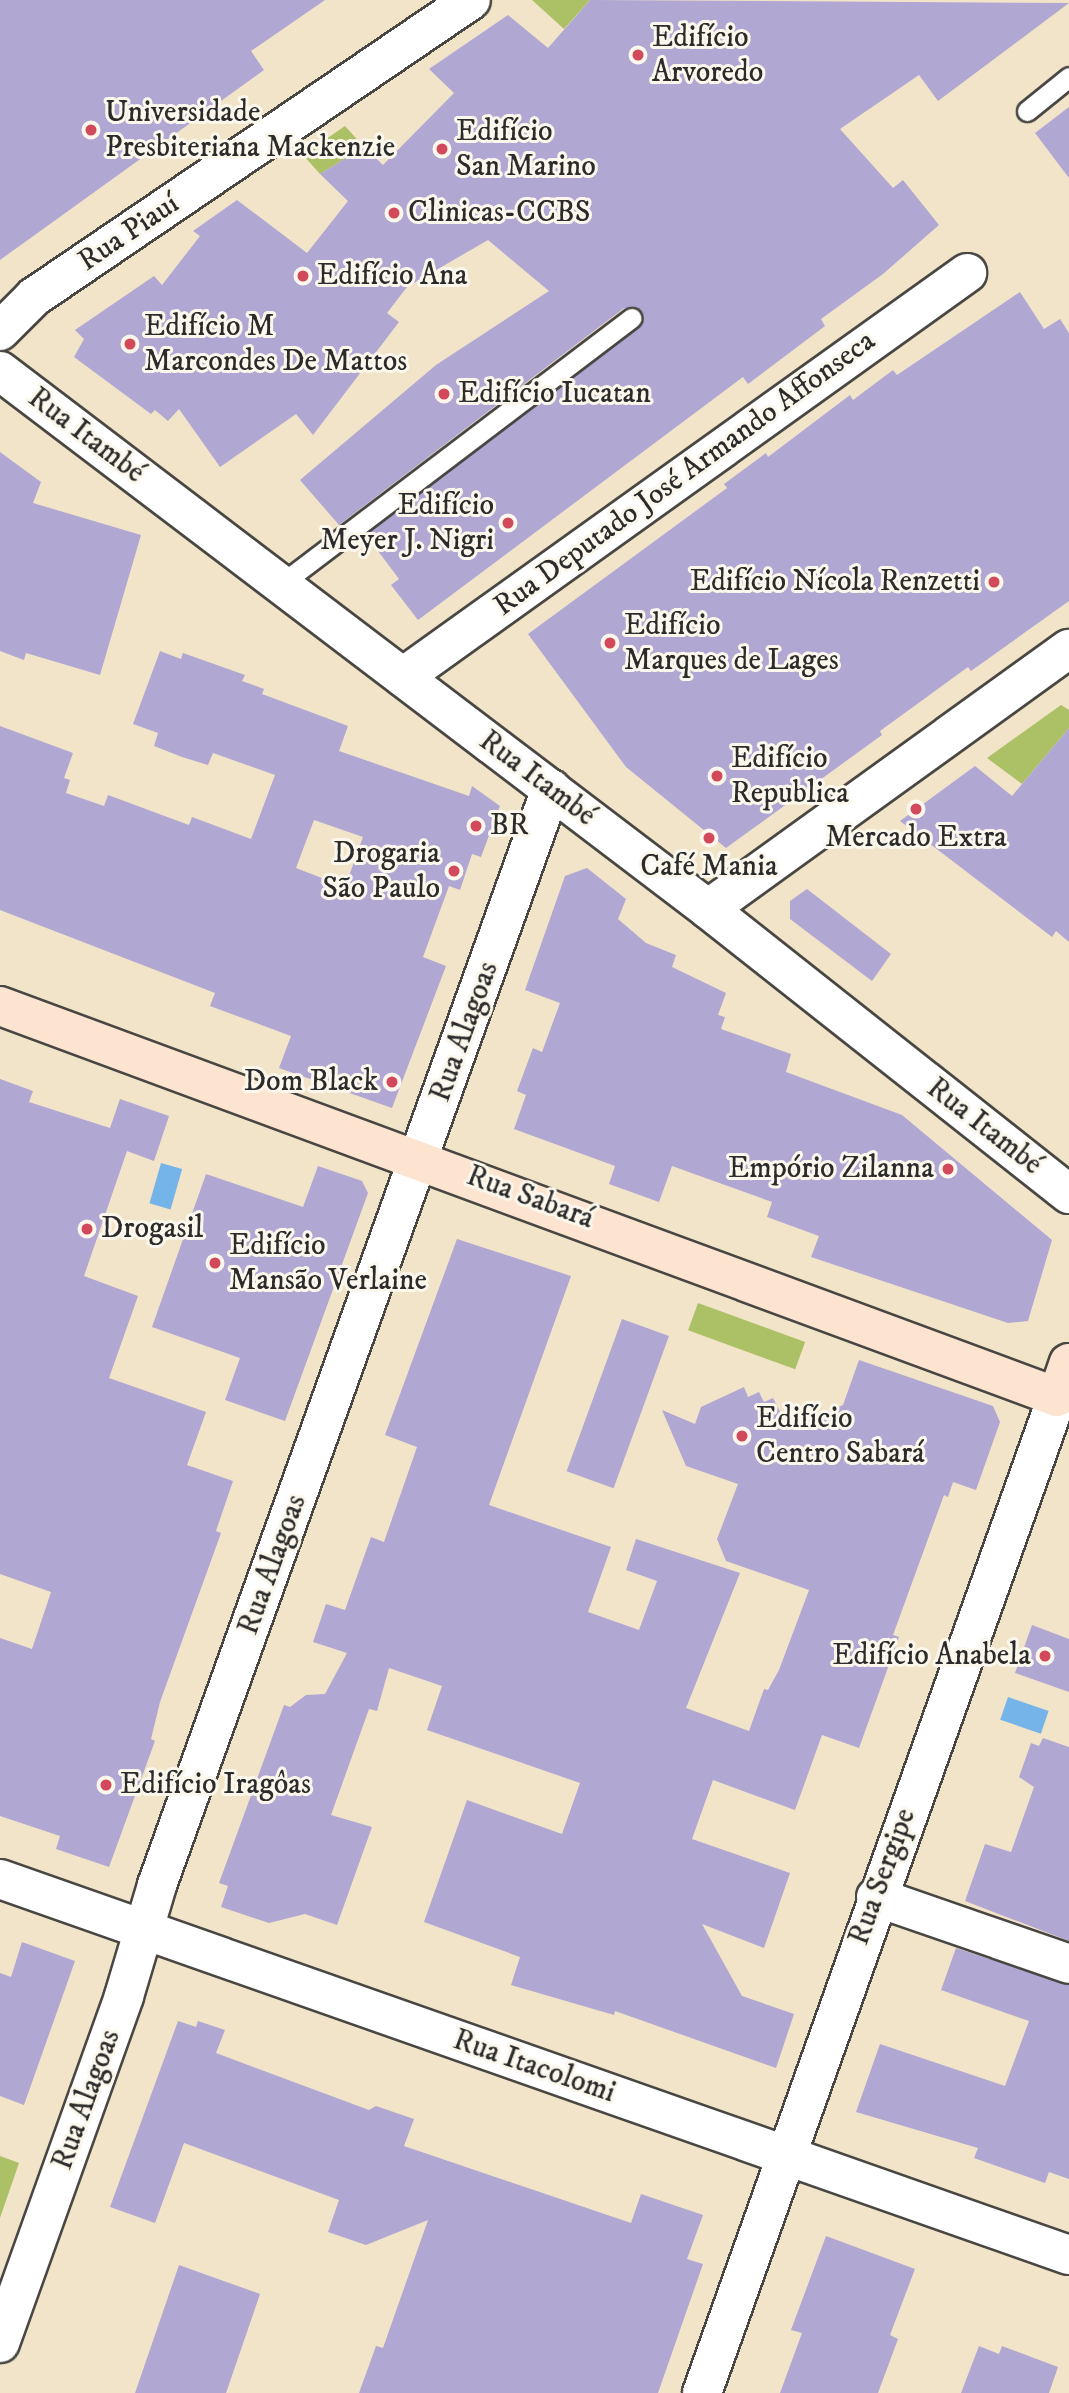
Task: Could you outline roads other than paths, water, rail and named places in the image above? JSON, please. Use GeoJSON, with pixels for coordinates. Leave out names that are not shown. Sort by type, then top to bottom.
{"type":"FeatureCollection","features":[{"type":"Feature","properties":{"kind":"street","name":"Rua Piauí"},"geometry":{"type":"LineString","coordinates":[[0,331],[34,297],[471,0]]}},
{"type":"Feature","properties":{"kind":"street","name":"Rua Deputado José Armando Affonseca"},"geometry":{"type":"LineString","coordinates":[[403,677],[967,273]]}},
{"type":"Feature","properties":{"kind":"street","name":"Rua Itambé"},"geometry":{"type":"LineString","coordinates":[[0,371],[708,909],[1069,1194]]}},
{"type":"Feature","properties":{"kind":"street"},"geometry":{"type":"LineString","coordinates":[[708,909],[1069,649]]}},
{"type":"Feature","properties":{"kind":"street","name":"Rua Alagoas"},"geometry":{"type":"LineString","coordinates":[[0,2343],[145,1930],[157,1885],[551,789]]}},
{"type":"Feature","properties":{"kind":"street","name":"Rua Sabará"},"geometry":{"type":"LineString","coordinates":[[0,1006],[420,1158],[1063,1380]]}},
{"type":"Feature","properties":{"kind":"street","name":"Rua Sergipe"},"geometry":{"type":"LineString","coordinates":[[702,2393],[876,1897],[1063,1380]]}},
{"type":"Feature","properties":{"kind":"street","name":"Rua Itacolomi"},"geometry":{"type":"LineString","coordinates":[[0,1879],[1069,2255]]}},
{"type":"Feature","properties":{"kind":"street"},"geometry":{"type":"LineString","coordinates":[[876,1897],[1069,1964]]}},
{"type":"Feature","properties":{"kind":"lane"},"geometry":{"type":"LineString","coordinates":[[1027,111],[1069,77]]}},
{"type":"Feature","properties":{"kind":"lane"},"geometry":{"type":"LineString","coordinates":[[281,584],[631,318]]}},
{"type":"Feature","properties":{"kind":"water"},"geometry":{"type":"Polygon","coordinates":[[[161,1163],[182,1169],[171,1209],[149,1203],[161,1163]]]}},
{"type":"Feature","properties":{"kind":"water"},"geometry":{"type":"Polygon","coordinates":[[[1008,1697],[1049,1711],[1041,1734],[1000,1720],[1008,1697]]]}},
{"type":"Feature","properties":{"kind":"place","name":"Edifício Arvoredo"},"geometry":{"type":"Point","coordinates":[638,55]}},
{"type":"Feature","properties":{"kind":"place","name":"Universidade Presbiteriana Mackenzie"},"geometry":{"type":"Point","coordinates":[91,130]}},
{"type":"Feature","properties":{"kind":"place","name":"Edifício San Marino"},"geometry":{"type":"Point","coordinates":[442,149]}},
{"type":"Feature","properties":{"kind":"place","name":"Clinicas-CCBS"},"geometry":{"type":"Point","coordinates":[394,213]}},
{"type":"Feature","properties":{"kind":"place","name":"Edifício Ana"},"geometry":{"type":"Point","coordinates":[303,276]}},
{"type":"Feature","properties":{"kind":"place","name":"Edifício M Marcondes De Mattos"},"geometry":{"type":"Point","coordinates":[130,344]}},
{"type":"Feature","properties":{"kind":"place","name":"Edifício Iucatan"},"geometry":{"type":"Point","coordinates":[444,394]}},
{"type":"Feature","properties":{"kind":"place","name":"Edifício Meyer J. Nigri"},"geometry":{"type":"Point","coordinates":[508,523]}},
{"type":"Feature","properties":{"kind":"place","name":"Edifício Nícola Renzetti"},"geometry":{"type":"Point","coordinates":[994,582]}},
{"type":"Feature","properties":{"kind":"place","name":"Edifício Marques de Lages"},"geometry":{"type":"Point","coordinates":[610,643]}},
{"type":"Feature","properties":{"kind":"place","name":"Edifício Republica"},"geometry":{"type":"Point","coordinates":[717,776]}},
{"type":"Feature","properties":{"kind":"place","name":"Mercado Extra"},"geometry":{"type":"Point","coordinates":[916,809]}},
{"type":"Feature","properties":{"kind":"place","name":"BR"},"geometry":{"type":"Point","coordinates":[476,826]}},
{"type":"Feature","properties":{"kind":"place","name":"Café Mania"},"geometry":{"type":"Point","coordinates":[709,838]}},
{"type":"Feature","properties":{"kind":"place","name":"Drogaria São Paulo"},"geometry":{"type":"Point","coordinates":[454,871]}},
{"type":"Feature","properties":{"kind":"place","name":"Dom Black"},"geometry":{"type":"Point","coordinates":[392,1082]}},
{"type":"Feature","properties":{"kind":"place","name":"Empório Zilanna"},"geometry":{"type":"Point","coordinates":[948,1169]}},
{"type":"Feature","properties":{"kind":"place","name":"Drogasil"},"geometry":{"type":"Point","coordinates":[87,1229]}},
{"type":"Feature","properties":{"kind":"place","name":"Edifício Mansão Verlaine"},"geometry":{"type":"Point","coordinates":[215,1263]}},
{"type":"Feature","properties":{"kind":"place","name":"Edifício Centro Sabará"},"geometry":{"type":"Point","coordinates":[742,1436]}},
{"type":"Feature","properties":{"kind":"place","name":"Edifício Anabela"},"geometry":{"type":"Point","coordinates":[1045,1656]}},
{"type":"Feature","properties":{"kind":"place","name":"Edifício Iragôas"},"geometry":{"type":"Point","coordinates":[106,1785]}}]}
